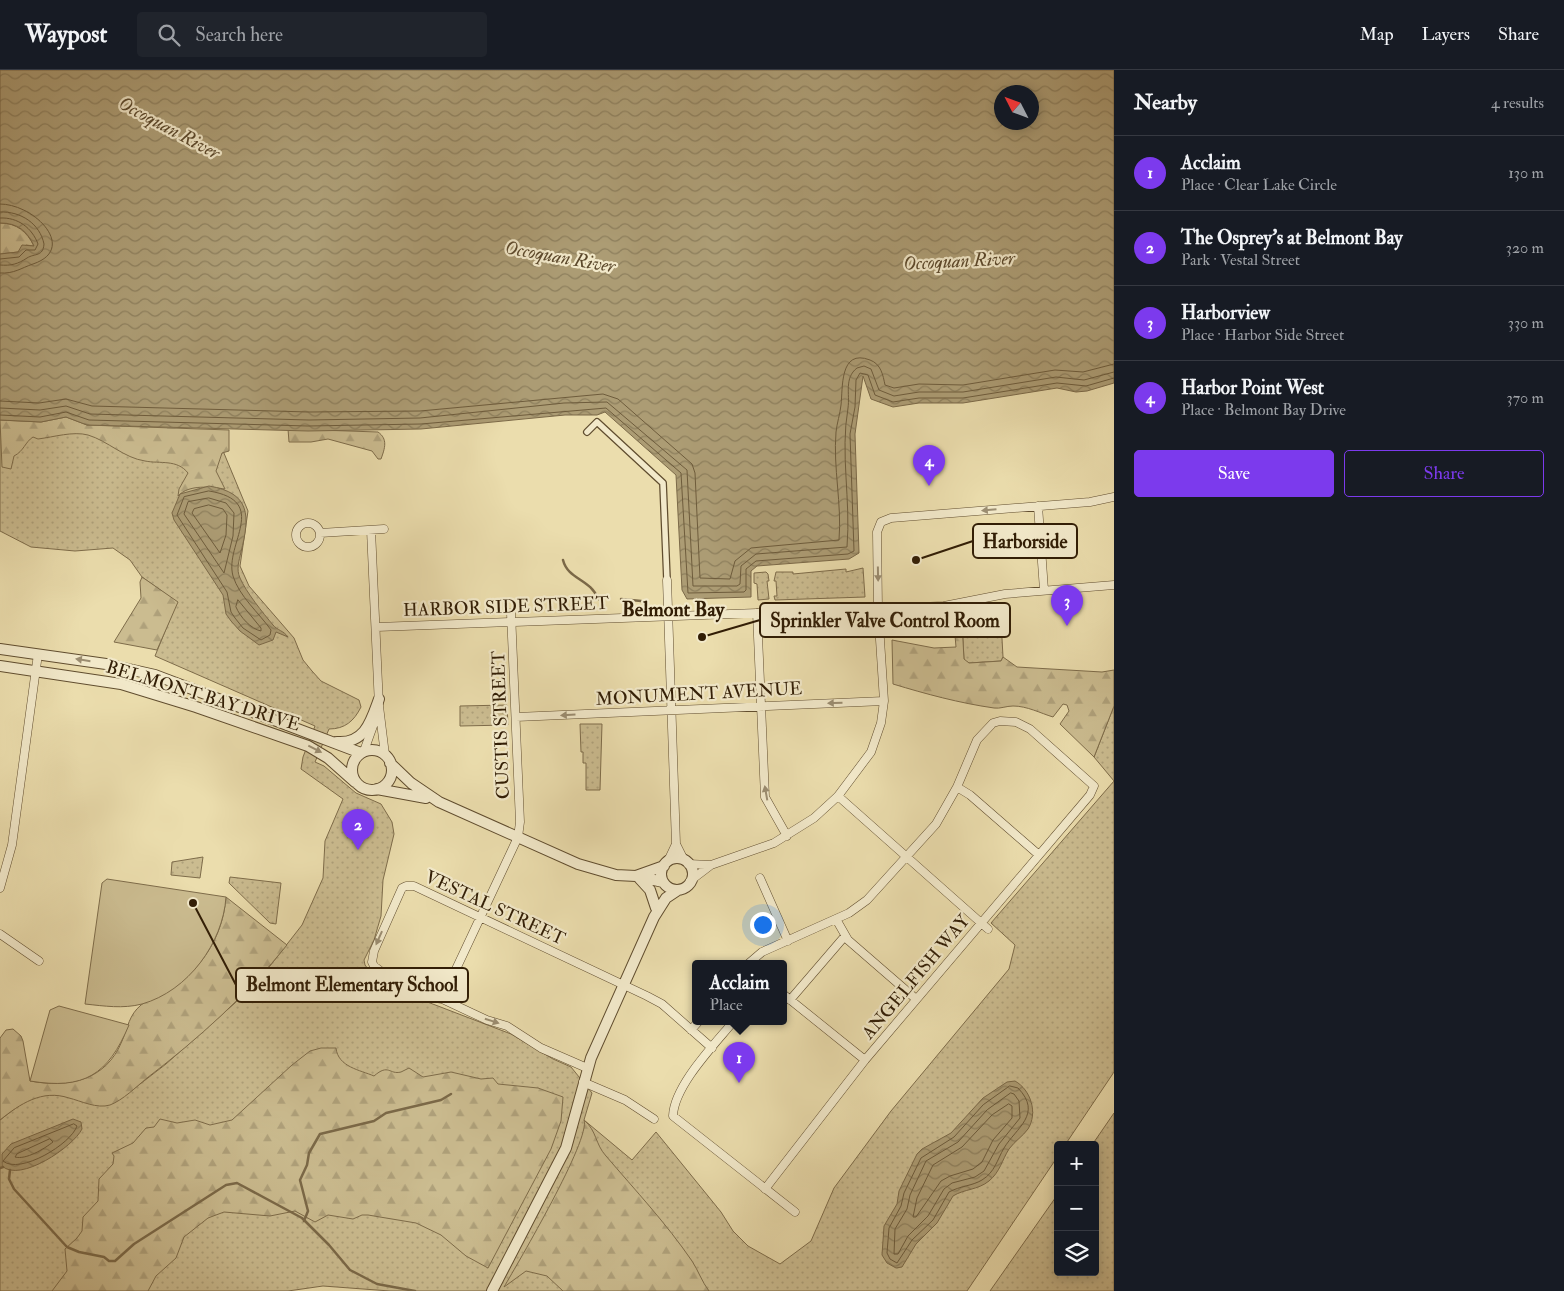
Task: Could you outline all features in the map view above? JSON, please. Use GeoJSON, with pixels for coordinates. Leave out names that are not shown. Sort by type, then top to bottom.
{"type":"FeatureCollection","features":[{"type":"Feature","properties":{"kind":"street"},"geometry":{"type":"LineString","coordinates":[[587,432],[597,422],[663,483],[676,844],[692,872],[690,881]]}},
{"type":"Feature","properties":{"kind":"street","name":"BELMONT BAY DRIVE"},"geometry":{"type":"LineString","coordinates":[[0,666],[36,670],[129,686],[298,741],[328,758],[363,788],[409,794],[439,802],[591,869],[616,875],[636,876],[678,890],[686,887],[690,881],[711,865],[760,850],[787,836],[814,818],[838,796],[871,752],[880,729],[884,701],[878,609],[877,532],[884,520],[1114,498]]}},
{"type":"Feature","properties":{"kind":"street"},"geometry":{"type":"LineString","coordinates":[[1038,506],[1044,590]]}},
{"type":"Feature","properties":{"kind":"street"},"geometry":{"type":"LineString","coordinates":[[320,533],[384,529]]}},
{"type":"Feature","properties":{"kind":"street"},"geometry":{"type":"LineString","coordinates":[[372,530],[379,703],[390,779],[377,789]]}},
{"type":"Feature","properties":{"kind":"street","name":"HARBOR SIDE STREET"},"geometry":{"type":"LineString","coordinates":[[377,627],[944,606],[1005,594],[1114,586]]}},
{"type":"Feature","properties":{"kind":"street","name":"CUSTIS STREET"},"geometry":{"type":"LineString","coordinates":[[512,613],[520,822],[518,837]]}},
{"type":"Feature","properties":{"kind":"street"},"geometry":{"type":"LineString","coordinates":[[757,613],[765,797],[787,836]]}},
{"type":"Feature","properties":{"kind":"street","name":"BELMONT BAY DRIVE"},"geometry":{"type":"LineString","coordinates":[[0,649],[106,664],[155,675],[362,752],[377,750],[411,783],[439,802]]}},
{"type":"Feature","properties":{"kind":"street"},"geometry":{"type":"LineString","coordinates":[[0,888],[12,845],[38,654]]}},
{"type":"Feature","properties":{"kind":"street","name":"MONUMENT AVENUE"},"geometry":{"type":"LineString","coordinates":[[516,718],[884,701]]}},
{"type":"Feature","properties":{"kind":"street"},"geometry":{"type":"LineString","coordinates":[[329,740],[348,742],[362,734],[371,723],[379,703]]}},
{"type":"Feature","properties":{"kind":"street"},"geometry":{"type":"LineString","coordinates":[[355,782],[352,766],[362,752],[379,703]]}},
{"type":"Feature","properties":{"kind":"street","name":"ANGELFISH WAY"},"geometry":{"type":"LineString","coordinates":[[765,1189],[865,1060],[1094,788],[1090,781],[1030,729],[1016,722],[1000,721],[989,726],[977,740],[957,787]]}},
{"type":"Feature","properties":{"kind":"street"},"geometry":{"type":"LineString","coordinates":[[753,960],[762,952],[836,919],[862,905],[932,829],[957,787],[970,795],[1039,855]]}},
{"type":"Feature","properties":{"kind":"street"},"geometry":{"type":"LineString","coordinates":[[838,796],[988,929]]}},
{"type":"Feature","properties":{"kind":"street"},"geometry":{"type":"LineString","coordinates":[[442,999],[518,837]]}},
{"type":"Feature","properties":{"kind":"street"},"geometry":{"type":"LineString","coordinates":[[492,1291],[566,1148],[587,1068],[655,912],[664,884],[661,875],[676,844]]}},
{"type":"Feature","properties":{"kind":"street","name":"BELMONT BAY DRIVE"},"geometry":{"type":"LineString","coordinates":[[636,876],[675,859],[711,865]]}},
{"type":"Feature","properties":{"kind":"street"},"geometry":{"type":"LineString","coordinates":[[636,876],[650,890],[655,912]]}},
{"type":"Feature","properties":{"kind":"street"},"geometry":{"type":"LineString","coordinates":[[760,878],[788,941]]}},
{"type":"Feature","properties":{"kind":"street","name":"VESTAL STREET"},"geometry":{"type":"LineString","coordinates":[[587,1068],[542,1048],[507,1026],[487,1020],[442,999],[427,997],[395,982],[378,970],[372,962],[374,951],[402,888],[410,885],[662,1004],[712,1048]]}},
{"type":"Feature","properties":{"kind":"street"},"geometry":{"type":"LineString","coordinates":[[655,912],[667,897],[678,890]]}},
{"type":"Feature","properties":{"kind":"street"},"geometry":{"type":"LineString","coordinates":[[836,919],[845,936],[916,999]]}},
{"type":"Feature","properties":{"kind":"street"},"geometry":{"type":"LineString","coordinates":[[0,934],[39,961]]}},
{"type":"Feature","properties":{"kind":"street"},"geometry":{"type":"LineString","coordinates":[[790,1000],[845,936]]}},
{"type":"Feature","properties":{"kind":"street"},"geometry":{"type":"LineString","coordinates":[[787,997],[865,1060]]}},
{"type":"Feature","properties":{"kind":"street"},"geometry":{"type":"LineString","coordinates":[[691,1030],[695,1025]]}},
{"type":"Feature","properties":{"kind":"street"},"geometry":{"type":"LineString","coordinates":[[731,1025],[688,1080],[673,1108],[673,1116],[794,1212]]}},
{"type":"Feature","properties":{"kind":"street"},"geometry":{"type":"LineString","coordinates":[[583,1082],[625,1100],[654,1119]]}},
{"type":"Feature","properties":{"kind":"green space"},"geometry":{"type":"Polygon","coordinates":[[[0,223],[6,223],[21,229],[34,246],[26,245],[18,252],[0,254],[0,223]]]}},
{"type":"Feature","properties":{"kind":"green space"},"geometry":{"type":"Polygon","coordinates":[[[66,417],[87,425],[229,430],[229,451],[222,453],[216,471],[225,489],[194,488],[178,496],[179,489],[188,473],[184,469],[174,464],[151,462],[130,457],[102,441],[82,434],[38,439],[33,437],[14,456],[11,469],[2,467],[0,420],[41,422],[66,417]]]}},
{"type":"Feature","properties":{"kind":"green space"},"geometry":{"type":"Polygon","coordinates":[[[0,425],[221,446],[248,511],[240,566],[249,586],[294,638],[303,660],[321,681],[359,700],[361,707],[355,716],[344,726],[329,729],[315,762],[324,766],[356,793],[381,804],[392,822],[394,834],[383,880],[381,916],[374,940],[364,960],[365,965],[371,973],[391,988],[511,1034],[553,1059],[571,1067],[592,1093],[584,1120],[632,1160],[656,1132],[721,1212],[733,1231],[748,1246],[780,1264],[811,1241],[834,1188],[891,1111],[1009,969],[1015,945],[991,923],[1114,781],[1114,1072],[1068,1141],[1054,1141],[1054,1162],[967,1291],[390,1291],[323,1286],[288,1291],[0,1291],[0,1120],[31,1096],[131,1091],[166,1064],[235,1003],[270,966],[302,925],[323,878],[325,841],[343,799],[301,769],[303,757],[315,726],[155,656],[177,602],[142,577],[130,560],[113,548],[75,551],[31,547],[0,531],[0,425]]]}},
{"type":"Feature","properties":{"kind":"green space"},"geometry":{"type":"Polygon","coordinates":[[[288,429],[378,432],[384,441],[381,459],[378,459],[372,451],[328,439],[311,442],[289,442],[288,429]]]}},
{"type":"Feature","properties":{"kind":"green space"},"geometry":{"type":"Polygon","coordinates":[[[863,568],[865,597],[775,600],[774,596],[777,596],[776,581],[774,581],[776,572],[793,572],[793,574],[846,569],[846,572],[863,568]]]}},
{"type":"Feature","properties":{"kind":"green space"},"geometry":{"type":"Polygon","coordinates":[[[766,572],[769,581],[767,581],[769,599],[758,600],[754,573],[766,572]]]}},
{"type":"Feature","properties":{"kind":"green space"},"geometry":{"type":"Polygon","coordinates":[[[142,577],[178,602],[157,650],[114,642],[141,598],[140,582],[142,577]]]}},
{"type":"Feature","properties":{"kind":"green space"},"geometry":{"type":"Polygon","coordinates":[[[998,617],[1001,620],[1003,657],[1001,661],[969,663],[964,660],[962,623],[965,620],[998,617]]]}},
{"type":"Feature","properties":{"kind":"green space"},"geometry":{"type":"Polygon","coordinates":[[[962,623],[964,659],[969,663],[1001,661],[1003,657],[1017,667],[1102,672],[1114,670],[1114,706],[1094,757],[1060,724],[1069,711],[1067,705],[1063,704],[1053,717],[1018,706],[996,708],[968,704],[893,684],[892,640],[934,648],[956,647],[954,624],[962,623]]]}},
{"type":"Feature","properties":{"kind":"green space"},"geometry":{"type":"Polygon","coordinates":[[[507,705],[508,725],[460,726],[460,706],[507,705]]]}},
{"type":"Feature","properties":{"kind":"green space"},"geometry":{"type":"Polygon","coordinates":[[[1114,706],[1114,781],[1094,757],[1114,706]]]}},
{"type":"Feature","properties":{"kind":"green space"},"geometry":{"type":"Polygon","coordinates":[[[580,724],[602,724],[600,790],[586,790],[586,763],[583,763],[583,752],[581,752],[580,724]]]}},
{"type":"Feature","properties":{"kind":"green space"},"geometry":{"type":"Polygon","coordinates":[[[203,857],[200,878],[171,875],[172,862],[203,857]]]}},
{"type":"Feature","properties":{"kind":"green space"},"geometry":{"type":"Polygon","coordinates":[[[230,877],[281,883],[276,924],[270,923],[229,883],[230,877]]]}},
{"type":"Feature","properties":{"kind":"green space"},"geometry":{"type":"Polygon","coordinates":[[[107,879],[226,897],[218,931],[200,963],[188,977],[159,998],[135,1006],[121,1007],[85,1004],[102,883],[107,879]]]}},
{"type":"Feature","properties":{"kind":"green space"},"geometry":{"type":"Polygon","coordinates":[[[226,897],[287,945],[239,999],[185,1048],[115,1103],[100,1106],[50,1095],[24,1104],[0,1120],[0,1038],[6,1030],[13,1029],[21,1036],[30,1081],[44,1083],[72,1082],[96,1073],[115,1054],[131,1017],[137,1009],[144,1003],[180,983],[200,963],[215,939],[224,912],[226,897]]]}},
{"type":"Feature","properties":{"kind":"green space"},"geometry":{"type":"Polygon","coordinates":[[[59,1006],[129,1025],[112,1056],[103,1067],[92,1075],[65,1083],[30,1081],[50,1010],[59,1006]]]}},
{"type":"Feature","properties":{"kind":"green space"},"geometry":{"type":"Polygon","coordinates":[[[321,1048],[336,1048],[341,1060],[345,1064],[374,1076],[383,1070],[401,1072],[409,1068],[423,1077],[451,1072],[481,1079],[493,1078],[498,1084],[538,1088],[563,1097],[561,1121],[551,1149],[488,1268],[466,1256],[441,1235],[416,1223],[368,1215],[362,1215],[353,1219],[328,1215],[315,1222],[295,1211],[270,1216],[224,1212],[208,1218],[184,1237],[176,1258],[156,1276],[148,1291],[52,1291],[67,1271],[65,1249],[82,1231],[83,1217],[98,1201],[99,1179],[113,1164],[114,1156],[112,1153],[133,1143],[146,1128],[154,1127],[160,1119],[177,1123],[195,1120],[210,1125],[232,1120],[292,1065],[310,1051],[321,1048]]]}},
{"type":"Feature","properties":{"kind":"green space"},"geometry":{"type":"Polygon","coordinates":[[[1114,1113],[1114,1291],[990,1291],[1054,1200],[1054,1276],[1099,1276],[1099,1141],[1095,1141],[1114,1113]]]}},
{"type":"Feature","properties":{"kind":"green space"},"geometry":{"type":"Polygon","coordinates":[[[584,1120],[591,1129],[602,1151],[682,1247],[709,1291],[563,1291],[547,1276],[526,1271],[504,1287],[565,1175],[583,1132],[584,1120]]]}},
{"type":"Feature","properties":{"kind":"water","name":"Occoquan River"},"geometry":{"type":"Polygon","coordinates":[[[0,70],[1114,70],[1114,383],[1087,391],[1076,392],[1057,388],[963,403],[919,403],[893,407],[871,399],[863,376],[855,434],[859,553],[849,559],[757,566],[751,571],[751,597],[687,599],[682,590],[676,475],[605,412],[597,415],[565,415],[421,429],[308,431],[87,425],[66,417],[41,422],[0,420],[0,254],[18,252],[22,245],[34,246],[25,232],[17,226],[0,223],[0,70]]]}},
{"type":"Feature","properties":{"kind":"water"},"geometry":{"type":"Polygon","coordinates":[[[209,486],[223,489],[240,500],[246,517],[246,527],[238,565],[239,575],[246,590],[264,615],[288,637],[276,632],[273,640],[259,645],[240,631],[226,614],[223,595],[174,520],[172,513],[180,494],[209,486]]]}},
{"type":"Feature","properties":{"kind":"water"},"geometry":{"type":"Polygon","coordinates":[[[1015,1081],[1025,1090],[1031,1102],[1032,1116],[1028,1129],[1009,1149],[998,1170],[989,1181],[953,1196],[937,1223],[916,1244],[902,1267],[896,1268],[887,1263],[882,1255],[884,1226],[897,1204],[899,1191],[917,1154],[922,1149],[951,1133],[983,1098],[1007,1082],[1015,1081]]]}},
{"type":"Feature","properties":{"kind":"water"},"geometry":{"type":"Polygon","coordinates":[[[73,1119],[81,1122],[82,1129],[68,1145],[45,1161],[21,1170],[10,1170],[2,1166],[2,1154],[11,1144],[73,1119]]]}},
{"type":"Feature","properties":{"kind":"waterway"},"geometry":{"type":"LineString","coordinates":[[563,560],[570,572],[590,587],[598,599],[602,600]]}},
{"type":"Feature","properties":{"kind":"waterway"},"geometry":{"type":"LineString","coordinates":[[621,599],[641,601]]}},
{"type":"Feature","properties":{"kind":"waterway"},"geometry":{"type":"LineString","coordinates":[[304,1221],[308,1211],[300,1180],[307,1165],[309,1153],[320,1134],[374,1121],[386,1113],[441,1100],[451,1094]]}},
{"type":"Feature","properties":{"kind":"waterway"},"geometry":{"type":"LineString","coordinates":[[10,1170],[9,1179],[14,1189],[67,1247],[79,1252],[104,1257],[109,1261],[115,1261],[134,1244],[226,1185],[237,1183],[302,1218],[329,1245],[350,1270],[377,1284],[415,1291]]}},
{"type":"Feature","properties":{"kind":"place","name":"Harbor Point West"},"geometry":{"type":"Point","coordinates":[929,486]}},
{"type":"Feature","properties":{"kind":"place","name":"Harborside"},"geometry":{"type":"Point","coordinates":[916,560]}},
{"type":"Feature","properties":{"kind":"place","name":"Harborview"},"geometry":{"type":"Point","coordinates":[1067,626]}},
{"type":"Feature","properties":{"kind":"place","name":"Sprinkler Valve Control Room"},"geometry":{"type":"Point","coordinates":[702,637]}},
{"type":"Feature","properties":{"kind":"place","name":"The Osprey's at Belmont Bay"},"geometry":{"type":"Point","coordinates":[358,850]}},
{"type":"Feature","properties":{"kind":"place","name":"Belmont Elementary School"},"geometry":{"type":"Point","coordinates":[193,903]}},
{"type":"Feature","properties":{"kind":"place","name":"Acclaim"},"geometry":{"type":"Point","coordinates":[739,1083]}},
{"type":"Feature","properties":{"kind":"district","name":"Belmont Bay"},"geometry":{"type":"Point","coordinates":[673,609]}}]}
